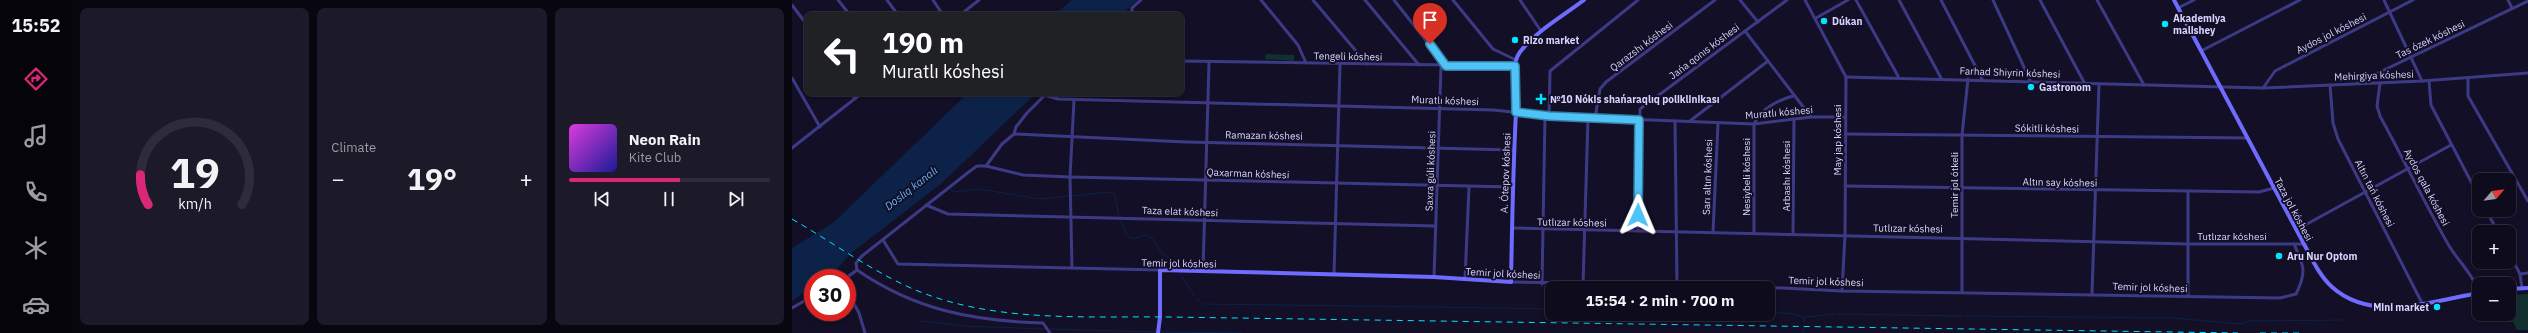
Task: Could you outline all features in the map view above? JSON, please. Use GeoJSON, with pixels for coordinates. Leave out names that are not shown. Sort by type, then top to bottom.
{"type":"FeatureCollection","features":[{"type":"Feature","properties":{"kind":"street"},"geometry":{"type":"LineString","coordinates":[[838,0],[848,12]]}},
{"type":"Feature","properties":{"kind":"street"},"geometry":{"type":"LineString","coordinates":[[887,0],[896,12]]}},
{"type":"Feature","properties":{"kind":"street"},"geometry":{"type":"LineString","coordinates":[[933,0],[941,12]]}},
{"type":"Feature","properties":{"kind":"street"},"geometry":{"type":"LineString","coordinates":[[964,12],[979,0]]}},
{"type":"Feature","properties":{"kind":"street"},"geometry":{"type":"LineString","coordinates":[[1132,12],[1132,8],[1141,0]]}},
{"type":"Feature","properties":{"kind":"street"},"geometry":{"type":"LineString","coordinates":[[1262,0],[1298,45],[1306,63]]}},
{"type":"Feature","properties":{"kind":"street"},"geometry":{"type":"LineString","coordinates":[[1313,0],[1368,65]]}},
{"type":"Feature","properties":{"kind":"street"},"geometry":{"type":"LineString","coordinates":[[1365,0],[1419,65]]}},
{"type":"Feature","properties":{"kind":"street"},"geometry":{"type":"LineString","coordinates":[[1394,0],[1446,66]]}},
{"type":"Feature","properties":{"kind":"street"},"geometry":{"type":"LineString","coordinates":[[1453,0],[1493,48],[1516,60]]}},
{"type":"Feature","properties":{"kind":"street"},"geometry":{"type":"LineString","coordinates":[[1520,0],[1542,32]]}},
{"type":"Feature","properties":{"kind":"street","name":"A. Ótepov kóshesi"},"geometry":{"type":"LineString","coordinates":[[1511,282],[1516,60],[1520,52],[1542,32],[1584,0]]}},
{"type":"Feature","properties":{"kind":"street"},"geometry":{"type":"LineString","coordinates":[[1542,284],[1542,230],[1550,71],[1638,0]]}},
{"type":"Feature","properties":{"kind":"street","name":"Qarazshı kóshesi"},"geometry":{"type":"LineString","coordinates":[[1595,118],[1600,89],[1606,82],[1716,0]]}},
{"type":"Feature","properties":{"kind":"street"},"geometry":{"type":"LineString","coordinates":[[1740,0],[1758,22]]}},
{"type":"Feature","properties":{"kind":"street","name":"Jańa qonıs kóshesi"},"geometry":{"type":"LineString","coordinates":[[1639,120],[1640,109],[1787,0]]}},
{"type":"Feature","properties":{"kind":"street","name":"May jap kóshesi"},"geometry":{"type":"LineString","coordinates":[[1806,0],[1846,76],[1845,235],[1842,291]]}},
{"type":"Feature","properties":{"kind":"street"},"geometry":{"type":"LineString","coordinates":[[1816,18],[1848,0]]}},
{"type":"Feature","properties":{"kind":"street"},"geometry":{"type":"LineString","coordinates":[[1856,0],[1898,76]]}},
{"type":"Feature","properties":{"kind":"street"},"geometry":{"type":"LineString","coordinates":[[1900,0],[1941,78]]}},
{"type":"Feature","properties":{"kind":"street"},"geometry":{"type":"LineString","coordinates":[[1941,0],[1982,79]]}},
{"type":"Feature","properties":{"kind":"street"},"geometry":{"type":"LineString","coordinates":[[1993,0],[2030,80]]}},
{"type":"Feature","properties":{"kind":"street"},"geometry":{"type":"LineString","coordinates":[[2040,0],[2085,84]]}},
{"type":"Feature","properties":{"kind":"street"},"geometry":{"type":"LineString","coordinates":[[2098,0],[2144,85]]}},
{"type":"Feature","properties":{"kind":"street","name":"Taza jol kóshesi"},"geometry":{"type":"LineString","coordinates":[[2174,0],[2296,230],[2319,271],[2332,287],[2346,297],[2364,305],[2378,307],[2422,303],[2472,294]]}},
{"type":"Feature","properties":{"kind":"street"},"geometry":{"type":"LineString","coordinates":[[2178,8],[2194,0]]}},
{"type":"Feature","properties":{"kind":"street"},"geometry":{"type":"LineString","coordinates":[[2201,51],[2300,0]]}},
{"type":"Feature","properties":{"kind":"street"},"geometry":{"type":"LineString","coordinates":[[2384,0],[2412,56],[2422,81]]}},
{"type":"Feature","properties":{"kind":"street","name":"Aydos jol kóshesi"},"geometry":{"type":"LineString","coordinates":[[2263,88],[2275,71],[2413,0]]}},
{"type":"Feature","properties":{"kind":"street"},"geometry":{"type":"LineString","coordinates":[[2508,0],[2512,8]]}},
{"type":"Feature","properties":{"kind":"street","name":"Tas ózek kóshesi"},"geometry":{"type":"LineString","coordinates":[[2355,84],[2528,1]]}},
{"type":"Feature","properties":{"kind":"street"},"geometry":{"type":"LineString","coordinates":[[792,5],[804,22]]}},
{"type":"Feature","properties":{"kind":"street"},"geometry":{"type":"LineString","coordinates":[[1744,31],[1793,96],[1811,117]]}},
{"type":"Feature","properties":{"kind":"street","name":"Tengeli kóshesi"},"geometry":{"type":"LineString","coordinates":[[1184,61],[1340,65],[1515,66]]}},
{"type":"Feature","properties":{"kind":"street"},"geometry":{"type":"LineString","coordinates":[[1203,271],[1209,62]]}},
{"type":"Feature","properties":{"kind":"street"},"geometry":{"type":"LineString","coordinates":[[1690,121],[1768,62]]}},
{"type":"Feature","properties":{"kind":"street"},"geometry":{"type":"LineString","coordinates":[[1334,274],[1337,223],[1336,144],[1340,65]]}},
{"type":"Feature","properties":{"kind":"street","name":"Saxra gúli kóshesi"},"geometry":{"type":"LineString","coordinates":[[1434,278],[1442,66]]}},
{"type":"Feature","properties":{"kind":"street","name":"Mehirgiya kóshesi"},"geometry":{"type":"LineString","coordinates":[[2220,86],[2263,88],[2429,81],[2528,73]]}},
{"type":"Feature","properties":{"kind":"street","name":"Farhad Shiyrin kóshesi"},"geometry":{"type":"LineString","coordinates":[[1846,76],[2030,80],[2085,84],[2220,86]]}},
{"type":"Feature","properties":{"kind":"street"},"geometry":{"type":"LineString","coordinates":[[792,78],[820,126]]}},
{"type":"Feature","properties":{"kind":"street","name":"Temir jol ótkeli"},"geometry":{"type":"LineString","coordinates":[[1962,291],[1962,135],[1968,79]]}},
{"type":"Feature","properties":{"kind":"street"},"geometry":{"type":"LineString","coordinates":[[2468,79],[2468,96],[2528,201]]}},
{"type":"Feature","properties":{"kind":"street"},"geometry":{"type":"LineString","coordinates":[[2429,81],[2431,105],[2472,184]]}},
{"type":"Feature","properties":{"kind":"street","name":"Aydos qala kóshesi"},"geometry":{"type":"LineString","coordinates":[[2380,83],[2377,106],[2380,116],[2448,244],[2461,265],[2472,277]]}},
{"type":"Feature","properties":{"kind":"street"},"geometry":{"type":"LineString","coordinates":[[2092,293],[2095,242],[2099,84]]}},
{"type":"Feature","properties":{"kind":"street","name":"Altın tań kóshesi"},"geometry":{"type":"LineString","coordinates":[[2330,85],[2333,123],[2338,139],[2422,303]]}},
{"type":"Feature","properties":{"kind":"street"},"geometry":{"type":"LineString","coordinates":[[792,148],[858,96]]}},
{"type":"Feature","properties":{"kind":"street"},"geometry":{"type":"LineString","coordinates":[[1044,96],[1027,113],[1016,127],[1014,134],[1002,144],[986,166],[977,166],[862,256],[856,263],[857,270],[893,293],[938,310],[990,320],[1043,323],[1050,333]]}},
{"type":"Feature","properties":{"kind":"street","name":"Muratlı kóshesi"},"geometry":{"type":"LineString","coordinates":[[1051,96],[1058,99],[1074,100],[1440,108],[1516,112],[1547,116],[1754,124],[1811,117],[1845,117]]}},
{"type":"Feature","properties":{"kind":"street","name":"Nesiybeli kóshesi"},"geometry":{"type":"LineString","coordinates":[[1754,233],[1754,124],[1765,110],[1781,99],[1793,96]]}},
{"type":"Feature","properties":{"kind":"street"},"geometry":{"type":"LineString","coordinates":[[1072,268],[1070,177],[1074,100]]}},
{"type":"Feature","properties":{"kind":"street"},"geometry":{"type":"LineString","coordinates":[[1583,281],[1583,232],[1588,118]]}},
{"type":"Feature","properties":{"kind":"street","name":"Arbashı kóshesi"},"geometry":{"type":"LineString","coordinates":[[1793,234],[1794,119]]}},
{"type":"Feature","properties":{"kind":"street"},"geometry":{"type":"LineString","coordinates":[[1638,231],[1639,120]]}},
{"type":"Feature","properties":{"kind":"street"},"geometry":{"type":"LineString","coordinates":[[1675,121],[1675,231],[1677,281]]}},
{"type":"Feature","properties":{"kind":"street","name":"Sarı altın kóshesi"},"geometry":{"type":"LineString","coordinates":[[1713,232],[1718,122]]}},
{"type":"Feature","properties":{"kind":"street","name":"Ramazan kóshesi"},"geometry":{"type":"LineString","coordinates":[[1014,134],[1072,138],[1439,146],[1513,150]]}},
{"type":"Feature","properties":{"kind":"street","name":"Sókitli kóshesi"},"geometry":{"type":"LineString","coordinates":[[1846,134],[2248,138]]}},
{"type":"Feature","properties":{"kind":"street"},"geometry":{"type":"LineString","coordinates":[[2296,230],[2364,191],[2451,145]]}},
{"type":"Feature","properties":{"kind":"street","name":"Qaxarman kóshesi"},"geometry":{"type":"LineString","coordinates":[[986,166],[1024,175],[1070,177],[1512,187]]}},
{"type":"Feature","properties":{"kind":"street","name":"Altın say kóshesi"},"geometry":{"type":"LineString","coordinates":[[1845,186],[2259,192],[2274,188]]}},
{"type":"Feature","properties":{"kind":"street"},"geometry":{"type":"LineString","coordinates":[[1465,279],[1469,187]]}},
{"type":"Feature","properties":{"kind":"street"},"geometry":{"type":"LineString","coordinates":[[2188,191],[2188,296]]}},
{"type":"Feature","properties":{"kind":"street","name":"Taza elat kóshesi"},"geometry":{"type":"LineString","coordinates":[[926,205],[948,214],[1436,226]]}},
{"type":"Feature","properties":{"kind":"street","name":"Tutlızar kóshesi"},"geometry":{"type":"LineString","coordinates":[[1512,228],[1583,232],[1675,231],[2188,244],[2304,244]]}},
{"type":"Feature","properties":{"kind":"street","name":"Temir jol kóshesi"},"geometry":{"type":"LineString","coordinates":[[883,240],[898,264],[1334,274],[1465,279],[1545,284]]}},
{"type":"Feature","properties":{"kind":"street","name":"Temir jol kóshesi"},"geometry":{"type":"LineString","coordinates":[[1775,288],[1842,291],[1962,291],[2291,297],[2296,294],[2304,278],[2302,260],[2294,244]]}},
{"type":"Feature","properties":{"kind":"street"},"geometry":{"type":"LineString","coordinates":[[2516,266],[2520,274],[2522,288]]}},
{"type":"Feature","properties":{"kind":"street"},"geometry":{"type":"LineString","coordinates":[[1158,333],[1160,317],[1160,270]]}},
{"type":"Feature","properties":{"kind":"street"},"geometry":{"type":"LineString","coordinates":[[2520,274],[2528,273]]}},
{"type":"Feature","properties":{"kind":"street"},"geometry":{"type":"LineString","coordinates":[[2516,288],[2528,288]]}},
{"type":"Feature","properties":{"kind":"street"},"geometry":{"type":"LineString","coordinates":[[792,308],[804,301]]}},
{"type":"Feature","properties":{"kind":"street"},"geometry":{"type":"LineString","coordinates":[[856,308],[865,333]]}},
{"type":"Feature","properties":{"kind":"green space"},"geometry":{"type":"Polygon","coordinates":[[[1266,54],[1294,55],[1294,61],[1265,59],[1266,54]]]}},
{"type":"Feature","properties":{"kind":"green space"},"geometry":{"type":"Polygon","coordinates":[[[2528,294],[2528,330],[2517,330],[2513,322],[2498,321],[2516,321],[2516,295],[2528,294]]]}},
{"type":"Feature","properties":{"kind":"water"},"geometry":{"type":"Polygon","coordinates":[[[1072,0],[1138,0],[1124,12],[1058,12],[1072,0]]]}},
{"type":"Feature","properties":{"kind":"water","name":"Doslıq kanalı"},"geometry":{"type":"Polygon","coordinates":[[[965,96],[1033,96],[942,183],[850,254],[837,269],[804,269],[804,292],[792,301],[792,248],[833,223],[965,96]]]}},
{"type":"Feature","properties":{"kind":"waterway"},"geometry":{"type":"LineString","coordinates":[[950,189],[955,192],[979,189],[1040,199],[1068,196]]}},
{"type":"Feature","properties":{"kind":"waterway"},"geometry":{"type":"LineString","coordinates":[[1073,196],[1108,192],[1114,193],[1119,215]]}},
{"type":"Feature","properties":{"kind":"waterway"},"geometry":{"type":"LineString","coordinates":[[1120,219],[1127,236],[1134,239],[1144,235],[1152,238],[1161,252],[1173,261],[1177,268]]}},
{"type":"Feature","properties":{"kind":"waterway"},"geometry":{"type":"LineString","coordinates":[[1180,273],[1194,296]]}},
{"type":"Feature","properties":{"kind":"waterway"},"geometry":{"type":"LineString","coordinates":[[1196,298],[1203,304],[1433,307]]}},
{"type":"Feature","properties":{"kind":"waterway"},"geometry":{"type":"LineString","coordinates":[[1436,307],[1545,309]]}},
{"type":"Feature","properties":{"kind":"waterway"},"geometry":{"type":"LineString","coordinates":[[1775,313],[1795,314],[1805,318],[1804,322]]}},
{"type":"Feature","properties":{"kind":"waterway"},"geometry":{"type":"LineString","coordinates":[[1805,317],[1835,314]]}},
{"type":"Feature","properties":{"kind":"waterway"},"geometry":{"type":"LineString","coordinates":[[1838,314],[1962,316]]}},
{"type":"Feature","properties":{"kind":"waterway"},"geometry":{"type":"LineString","coordinates":[[1965,316],[2173,318],[2239,324],[2249,321],[2344,320]]}},
{"type":"Feature","properties":{"kind":"waterway"},"geometry":{"type":"LineString","coordinates":[[922,321],[962,326],[1045,329]]}},
{"type":"Feature","properties":{"kind":"waterway"},"geometry":{"type":"LineString","coordinates":[[1803,333],[1804,328]]}},
{"type":"Feature","properties":{"kind":"waterway"},"geometry":{"type":"LineString","coordinates":[[1050,329],[1156,332]]}},
{"type":"Feature","properties":{"kind":"waterway"},"geometry":{"type":"LineString","coordinates":[[1160,332],[1242,333]]}},
{"type":"Feature","properties":{"kind":"railway"},"geometry":{"type":"LineString","coordinates":[[792,219],[866,265],[913,289],[943,300],[975,308],[1007,313],[1072,317],[1170,317],[2238,333]]}},
{"type":"Feature","properties":{"kind":"railway"},"geometry":{"type":"LineString","coordinates":[[2260,333],[2302,333]]}},
{"type":"Feature","properties":{"kind":"place","name":"Dúkan"},"geometry":{"type":"Point","coordinates":[1824,21]}},
{"type":"Feature","properties":{"kind":"place","name":"Akademiya malishey"},"geometry":{"type":"Point","coordinates":[2165,24]}},
{"type":"Feature","properties":{"kind":"place","name":"Rizo market"},"geometry":{"type":"Point","coordinates":[1515,40]}},
{"type":"Feature","properties":{"kind":"place","name":"Gastronom"},"geometry":{"type":"Point","coordinates":[2031,87]}},
{"type":"Feature","properties":{"kind":"place","name":"№10 Nókis shańaraqlıq poliklinikası"},"geometry":{"type":"Point","coordinates":[1541,99]}},
{"type":"Feature","properties":{"kind":"place","name":"Aru Nur Optom"},"geometry":{"type":"Point","coordinates":[2279,256]}},
{"type":"Feature","properties":{"kind":"place","name":"Mini market"},"geometry":{"type":"Point","coordinates":[2437,307]}},
{"type":"Feature","properties":{"kind":"route"},"geometry":{"type":"LineString","coordinates":[[1430,44],[1446,66],[1515,66],[1516,112],[1549,116],[1639,120],[1638,215]]}}]}
